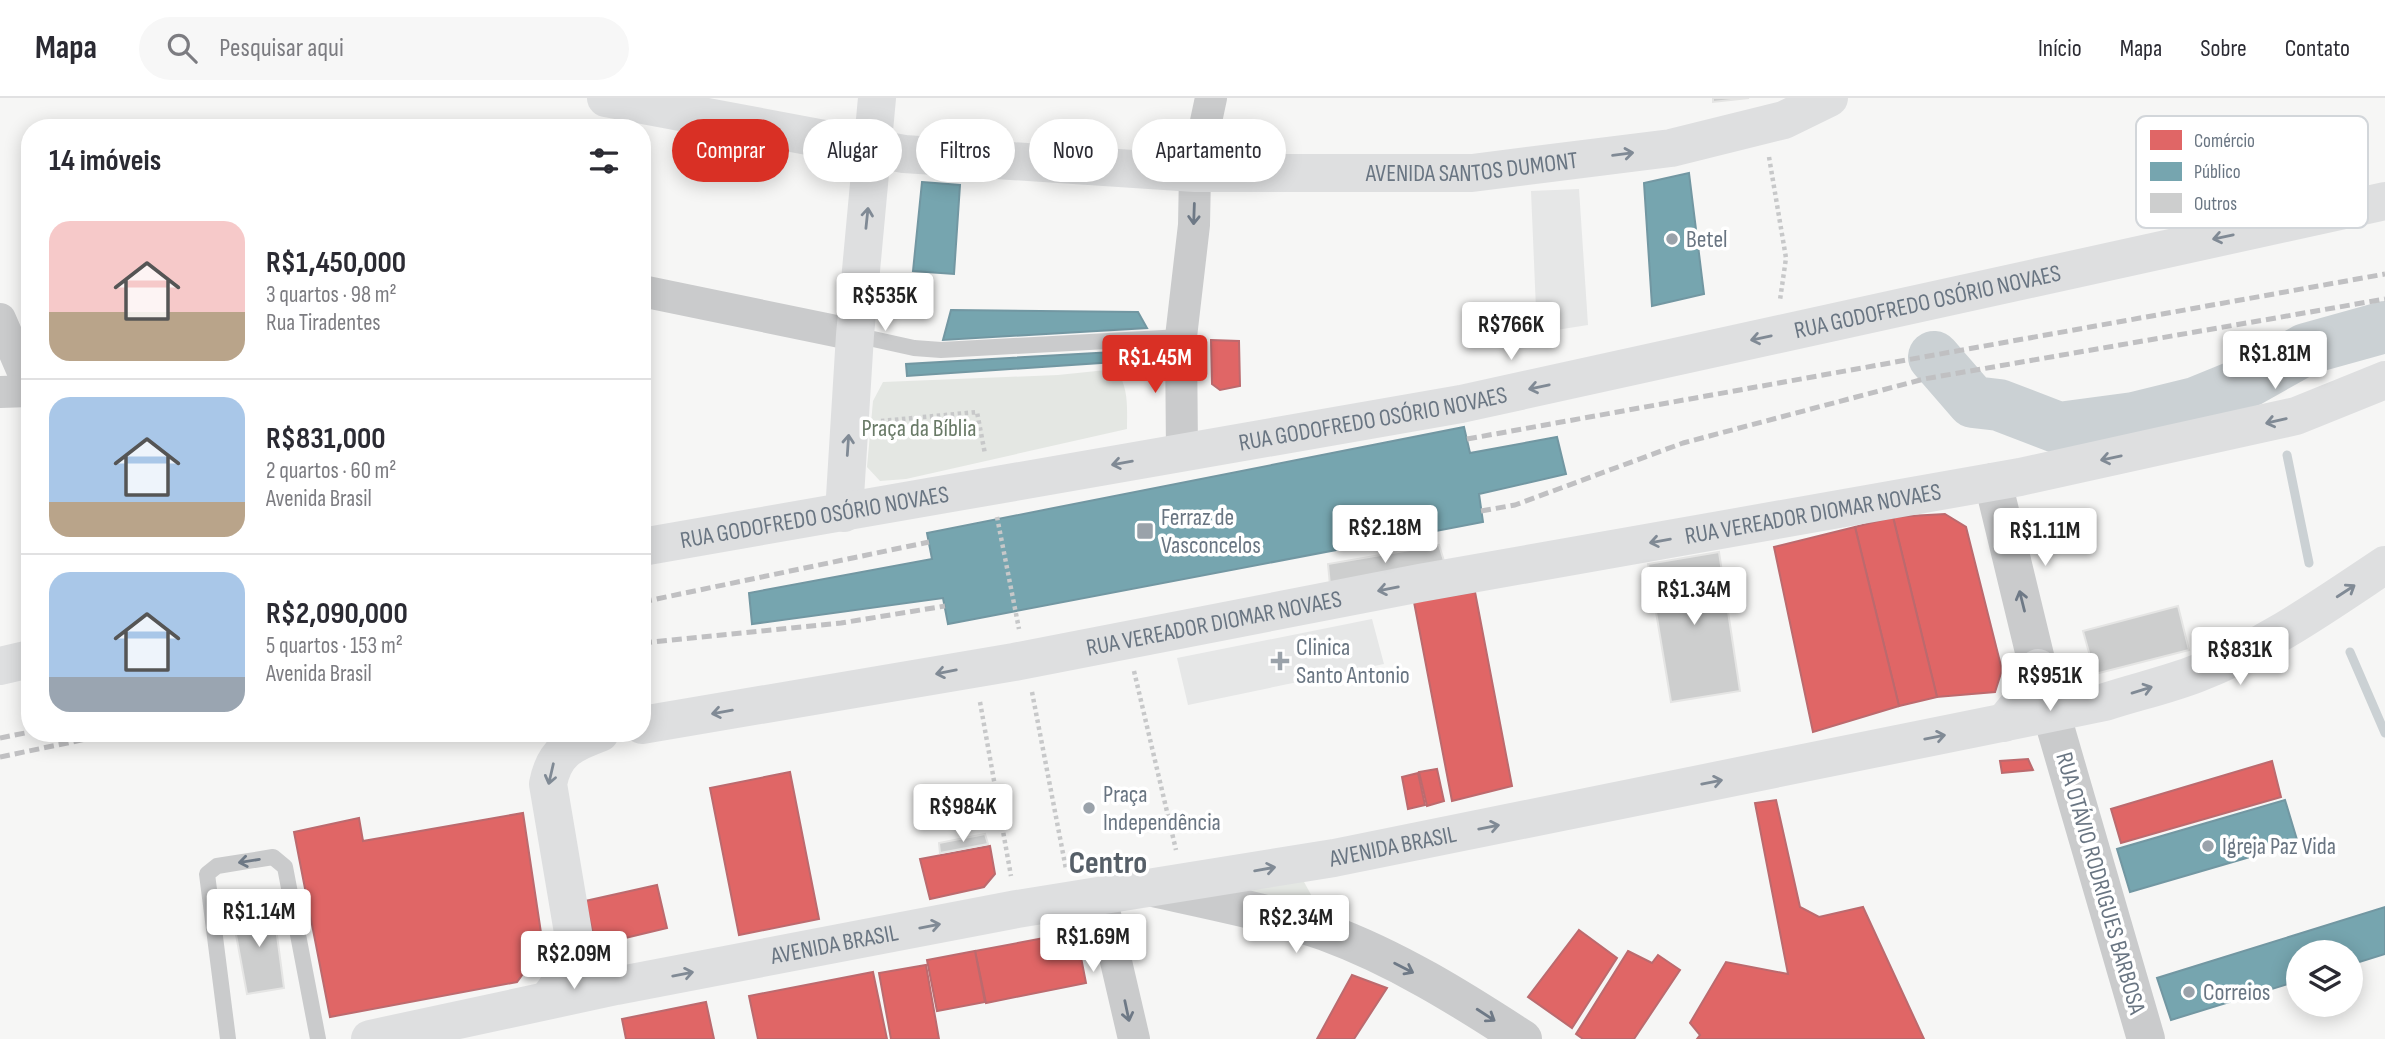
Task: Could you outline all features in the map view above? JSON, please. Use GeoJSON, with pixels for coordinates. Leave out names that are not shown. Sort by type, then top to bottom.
{"type":"FeatureCollection","features":[{"type":"Feature","properties":{"kind":"main road","name":"AVENIDA SANTOS DUMONT"},"geometry":{"type":"LineString","coordinates":[[606,98],[803,135]]}},
{"type":"Feature","properties":{"kind":"main road"},"geometry":{"type":"LineString","coordinates":[[876,119],[877,98]]}},
{"type":"Feature","properties":{"kind":"main road","name":"AVENIDA SANTOS DUMONT"},"geometry":{"type":"LineString","coordinates":[[1286,173],[1472,173],[1671,148],[1829,98]]}},
{"type":"Feature","properties":{"kind":"main road","name":"AVENIDA SANTOS DUMONT"},"geometry":{"type":"LineString","coordinates":[[902,154],[1132,169]]}},
{"type":"Feature","properties":{"kind":"main road"},"geometry":{"type":"LineString","coordinates":[[844,513],[855,335],[871,182]]}},
{"type":"Feature","properties":{"kind":"main road","name":"RUA GODOFREDO OSÓRIO NOVAES"},"geometry":{"type":"LineString","coordinates":[[651,545],[1461,404],[2262,228]]}},
{"type":"Feature","properties":{"kind":"main road","name":"RUA VEREADOR DIOMAR NOVAES"},"geometry":{"type":"LineString","coordinates":[[651,723],[1993,482],[2297,416],[2385,380]]}},
{"type":"Feature","properties":{"kind":"main road","name":"AVENIDA BRASIL"},"geometry":{"type":"LineString","coordinates":[[370,1039],[616,986],[1017,909],[1334,858],[2053,713],[2197,674],[2294,625],[2385,565]]}},
{"type":"Feature","properties":{"kind":"main road"},"geometry":{"type":"LineString","coordinates":[[0,666],[21,661]]}},
{"type":"Feature","properties":{"kind":"main road"},"geometry":{"type":"LineString","coordinates":[[2004,723],[2027,694],[2038,668]]}},
{"type":"Feature","properties":{"kind":"main road"},"geometry":{"type":"LineString","coordinates":[[548,1000],[566,975],[576,950],[548,784],[552,766],[559,754],[575,742]]}},
{"type":"Feature","properties":{"kind":"main road"},"geometry":{"type":"LineString","coordinates":[[576,950],[616,986]]}},
{"type":"Feature","properties":{"kind":"main road"},"geometry":{"type":"LineString","coordinates":[[440,1039],[481,1017]]}},
{"type":"Feature","properties":{"kind":"street"},"geometry":{"type":"LineString","coordinates":[[1207,119],[1211,98]]}},
{"type":"Feature","properties":{"kind":"street"},"geometry":{"type":"LineString","coordinates":[[1182,452],[1181,337],[1194,225],[1195,182]]}},
{"type":"Feature","properties":{"kind":"street"},"geometry":{"type":"LineString","coordinates":[[651,293],[855,335]]}},
{"type":"Feature","properties":{"kind":"street"},"geometry":{"type":"LineString","coordinates":[[0,319],[21,368]]}},
{"type":"Feature","properties":{"kind":"street"},"geometry":{"type":"LineString","coordinates":[[0,392],[21,390]]}},
{"type":"Feature","properties":{"kind":"street","name":"RUA OTÁVIO RODRIGUES BARBOSA"},"geometry":{"type":"LineString","coordinates":[[1993,482],[2038,668],[2146,1039]]}},
{"type":"Feature","properties":{"kind":"street"},"geometry":{"type":"LineString","coordinates":[[1168,886],[1322,931],[1362,947],[1450,992],[1523,1039]]}},
{"type":"Feature","properties":{"kind":"street"},"geometry":{"type":"LineString","coordinates":[[1087,899],[1134,1039]]}},
{"type":"Feature","properties":{"kind":"lane"},"geometry":{"type":"LineString","coordinates":[[855,335],[914,348],[942,350],[1181,337]]}},
{"type":"Feature","properties":{"kind":"lane"},"geometry":{"type":"LineString","coordinates":[[228,1039],[207,874],[217,866],[274,857],[285,867],[318,1039]]}},
{"type":"Feature","properties":{"kind":"path"},"geometry":{"type":"LineString","coordinates":[[1773,115],[1771,162],[1786,258],[1774,335]]}},
{"type":"Feature","properties":{"kind":"path"},"geometry":{"type":"LineString","coordinates":[[892,421],[977,412],[988,467]]}},
{"type":"Feature","properties":{"kind":"path"},"geometry":{"type":"LineString","coordinates":[[996,508],[1020,631]]}},
{"type":"Feature","properties":{"kind":"path"},"geometry":{"type":"LineString","coordinates":[[1126,640],[1168,886]]}},
{"type":"Feature","properties":{"kind":"path"},"geometry":{"type":"LineString","coordinates":[[974,667],[1017,909]]}},
{"type":"Feature","properties":{"kind":"path"},"geometry":{"type":"LineString","coordinates":[[1031,686],[1042,743],[1087,899]]}},
{"type":"Feature","properties":{"kind":"shaded area"},"geometry":{"type":"Polygon","coordinates":[[[1579,189],[1588,325],[1537,333],[1531,191],[1579,189]]]}},
{"type":"Feature","properties":{"kind":"shaded area","name":"Clinica Santo Antonio"},"geometry":{"type":"Polygon","coordinates":[[[1372,619],[1384,664],[1188,705],[1177,658],[1372,619]]]}},
{"type":"Feature","properties":{"kind":"green space","name":"Praça da Bíblia"},"geometry":{"type":"Polygon","coordinates":[[[1116,369],[1125,391],[1127,429],[906,479],[880,481],[867,467],[873,401],[883,382],[1058,375],[1116,369]]]}},
{"type":"Feature","properties":{"kind":"green space"},"geometry":{"type":"Polygon","coordinates":[[[1303,880],[1322,915],[1236,892],[1303,880]]]}},
{"type":"Feature","properties":{"kind":"building: Comércio"},"geometry":{"type":"Polygon","coordinates":[[[1211,340],[1239,341],[1240,386],[1220,390],[1212,384],[1211,340]]]}},
{"type":"Feature","properties":{"kind":"building: Comércio"},"geometry":{"type":"Polygon","coordinates":[[[1945,514],[1966,527],[2002,670],[1995,692],[1937,697],[1893,517],[1945,514]]]}},
{"type":"Feature","properties":{"kind":"building: Comércio"},"geometry":{"type":"Polygon","coordinates":[[[1893,517],[1937,697],[1899,706],[1855,527],[1893,517]]]}},
{"type":"Feature","properties":{"kind":"building: Comércio"},"geometry":{"type":"Polygon","coordinates":[[[1855,527],[1899,706],[1813,732],[1774,547],[1855,527]]]}},
{"type":"Feature","properties":{"kind":"building: Comércio"},"geometry":{"type":"Polygon","coordinates":[[[1475,592],[1512,786],[1452,801],[1414,602],[1475,592]]]}},
{"type":"Feature","properties":{"kind":"building: Comércio"},"geometry":{"type":"Polygon","coordinates":[[[2028,759],[2033,770],[2002,773],[2000,761],[2028,759]]]}},
{"type":"Feature","properties":{"kind":"building: Comércio"},"geometry":{"type":"Polygon","coordinates":[[[2272,761],[2281,797],[2121,843],[2111,809],[2272,761]]]}},
{"type":"Feature","properties":{"kind":"building: Comércio"},"geometry":{"type":"Polygon","coordinates":[[[1437,769],[1444,801],[1427,806],[1419,772],[1437,769]]]}},
{"type":"Feature","properties":{"kind":"building: Comércio"},"geometry":{"type":"Polygon","coordinates":[[[790,772],[819,919],[739,935],[710,788],[790,772]]]}},
{"type":"Feature","properties":{"kind":"building: Comércio"},"geometry":{"type":"Polygon","coordinates":[[[1418,773],[1425,805],[1408,809],[1402,777],[1418,773]]]}},
{"type":"Feature","properties":{"kind":"building: Comércio"},"geometry":{"type":"Polygon","coordinates":[[[1776,800],[1800,907],[1819,917],[1863,907],[1924,1039],[1697,1039],[1700,1035],[1690,1023],[1726,962],[1788,974],[1755,803],[1776,800]]]}},
{"type":"Feature","properties":{"kind":"building: Comércio"},"geometry":{"type":"Polygon","coordinates":[[[523,813],[543,946],[517,982],[330,1017],[294,832],[359,818],[363,841],[523,813]]]}},
{"type":"Feature","properties":{"kind":"building: Comércio"},"geometry":{"type":"Polygon","coordinates":[[[990,846],[995,874],[984,887],[930,899],[920,859],[990,846]]]}},
{"type":"Feature","properties":{"kind":"building: Comércio"},"geometry":{"type":"Polygon","coordinates":[[[657,885],[667,928],[596,945],[585,901],[657,885]]]}},
{"type":"Feature","properties":{"kind":"building: Comércio"},"geometry":{"type":"Polygon","coordinates":[[[1579,930],[1617,958],[1572,1028],[1528,997],[1579,930]]]}},
{"type":"Feature","properties":{"kind":"building: Comércio"},"geometry":{"type":"Polygon","coordinates":[[[1076,932],[1086,983],[986,1003],[975,951],[1076,932]]]}},
{"type":"Feature","properties":{"kind":"building: Comércio"},"geometry":{"type":"Polygon","coordinates":[[[975,951],[985,1002],[937,1011],[927,960],[975,951]]]}},
{"type":"Feature","properties":{"kind":"building: Comércio"},"geometry":{"type":"Polygon","coordinates":[[[1628,951],[1652,963],[1658,955],[1680,970],[1634,1039],[1583,1039],[1576,1034],[1628,951]]]}},
{"type":"Feature","properties":{"kind":"building: Comércio"},"geometry":{"type":"Polygon","coordinates":[[[926,965],[939,1039],[891,1039],[879,973],[926,965]]]}},
{"type":"Feature","properties":{"kind":"building: Comércio"},"geometry":{"type":"Polygon","coordinates":[[[873,972],[887,1039],[758,1039],[749,996],[873,972]]]}},
{"type":"Feature","properties":{"kind":"building: Comércio"},"geometry":{"type":"Polygon","coordinates":[[[1352,975],[1387,988],[1354,1039],[1317,1039],[1352,975]]]}},
{"type":"Feature","properties":{"kind":"building: Comércio"},"geometry":{"type":"Polygon","coordinates":[[[706,1002],[714,1039],[626,1039],[622,1019],[706,1002]]]}},
{"type":"Feature","properties":{"kind":"building: Público","name":"Betel"},"geometry":{"type":"Polygon","coordinates":[[[1689,173],[1704,294],[1652,306],[1644,183],[1689,173]]]}},
{"type":"Feature","properties":{"kind":"building: Público"},"geometry":{"type":"Polygon","coordinates":[[[922,182],[960,185],[954,274],[913,271],[922,182]]]}},
{"type":"Feature","properties":{"kind":"building: Público"},"geometry":{"type":"Polygon","coordinates":[[[951,310],[1138,312],[1147,328],[943,340],[951,310]]]}},
{"type":"Feature","properties":{"kind":"building: Público"},"geometry":{"type":"Polygon","coordinates":[[[1113,352],[1115,362],[907,376],[906,364],[1113,352]]]}},
{"type":"Feature","properties":{"kind":"building: Público","name":"Ferraz de Vasconcelos"},"geometry":{"type":"Polygon","coordinates":[[[1464,427],[1470,453],[1557,437],[1566,474],[1479,494],[1483,522],[948,624],[943,598],[752,624],[749,593],[932,559],[927,533],[1464,427]]]}},
{"type":"Feature","properties":{"kind":"building: Público","name":"Igreja Paz Vida"},"geometry":{"type":"Polygon","coordinates":[[[2285,800],[2298,843],[2130,892],[2117,849],[2285,800]]]}},
{"type":"Feature","properties":{"kind":"building: Público"},"geometry":{"type":"Polygon","coordinates":[[[2385,907],[2385,954],[2363,961],[2363,940],[2286,940],[2286,985],[2171,1020],[2157,978],[2385,907]]]}},
{"type":"Feature","properties":{"kind":"building: Outros"},"geometry":{"type":"Polygon","coordinates":[[[1713,98],[1749,98],[1713,102],[1713,98]]]}},
{"type":"Feature","properties":{"kind":"building: Outros"},"geometry":{"type":"Polygon","coordinates":[[[1439,545],[1445,564],[1330,585],[1328,564],[1439,545]]]}},
{"type":"Feature","properties":{"kind":"building: Outros"},"geometry":{"type":"Polygon","coordinates":[[[1719,552],[1740,691],[1671,702],[1648,564],[1719,552]]]}},
{"type":"Feature","properties":{"kind":"building: Outros"},"geometry":{"type":"Polygon","coordinates":[[[2178,606],[2189,650],[2095,674],[2083,631],[2178,606]]]}},
{"type":"Feature","properties":{"kind":"building: Outros"},"geometry":{"type":"Polygon","coordinates":[[[985,834],[988,844],[940,853],[939,843],[985,834]]]}},
{"type":"Feature","properties":{"kind":"building: Outros"},"geometry":{"type":"Polygon","coordinates":[[[273,905],[284,988],[247,994],[232,913],[273,905]]]}},
{"type":"Feature","properties":{"kind":"waterway"},"geometry":{"type":"LineString","coordinates":[[1934,357],[1973,402],[1999,405],[2059,428],[2134,418],[2195,403],[2249,381],[2306,349],[2385,327]]}},
{"type":"Feature","properties":{"kind":"waterway"},"geometry":{"type":"LineString","coordinates":[[2287,455],[2309,563]]}},
{"type":"Feature","properties":{"kind":"waterway"},"geometry":{"type":"LineString","coordinates":[[2350,652],[2385,733]]}},
{"type":"Feature","properties":{"kind":"railway"},"geometry":{"type":"LineString","coordinates":[[1467,439],[2385,274]]}},
{"type":"Feature","properties":{"kind":"railway"},"geometry":{"type":"LineString","coordinates":[[1481,511],[1515,505],[1683,443],[1924,379],[2385,299]]}},
{"type":"Feature","properties":{"kind":"railway"},"geometry":{"type":"LineString","coordinates":[[651,600],[929,542]]}},
{"type":"Feature","properties":{"kind":"railway"},"geometry":{"type":"LineString","coordinates":[[651,642],[841,623],[945,606]]}},
{"type":"Feature","properties":{"kind":"railway"},"geometry":{"type":"LineString","coordinates":[[0,738],[21,734]]}},
{"type":"Feature","properties":{"kind":"railway"},"geometry":{"type":"LineString","coordinates":[[0,757],[72,742]]}},
{"type":"Feature","properties":{"kind":"place","name":"Betel"},"geometry":{"type":"Point","coordinates":[1672,239]}},
{"type":"Feature","properties":{"kind":"place","name":"Ferraz de Vasconcelos"},"geometry":{"type":"Point","coordinates":[1145,531]}},
{"type":"Feature","properties":{"kind":"place","name":"Clinica Santo Antonio"},"geometry":{"type":"Point","coordinates":[1280,661]}},
{"type":"Feature","properties":{"kind":"place","name":"Praça Independência"},"geometry":{"type":"Point","coordinates":[1089,808]}},
{"type":"Feature","properties":{"kind":"place","name":"Igreja Paz Vida"},"geometry":{"type":"Point","coordinates":[2208,846]}},
{"type":"Feature","properties":{"kind":"place","name":"Correios"},"geometry":{"type":"Point","coordinates":[2189,992]}},
{"type":"Feature","properties":{"kind":"district","name":"Centro"},"geometry":{"type":"Point","coordinates":[1108,862]}}]}
